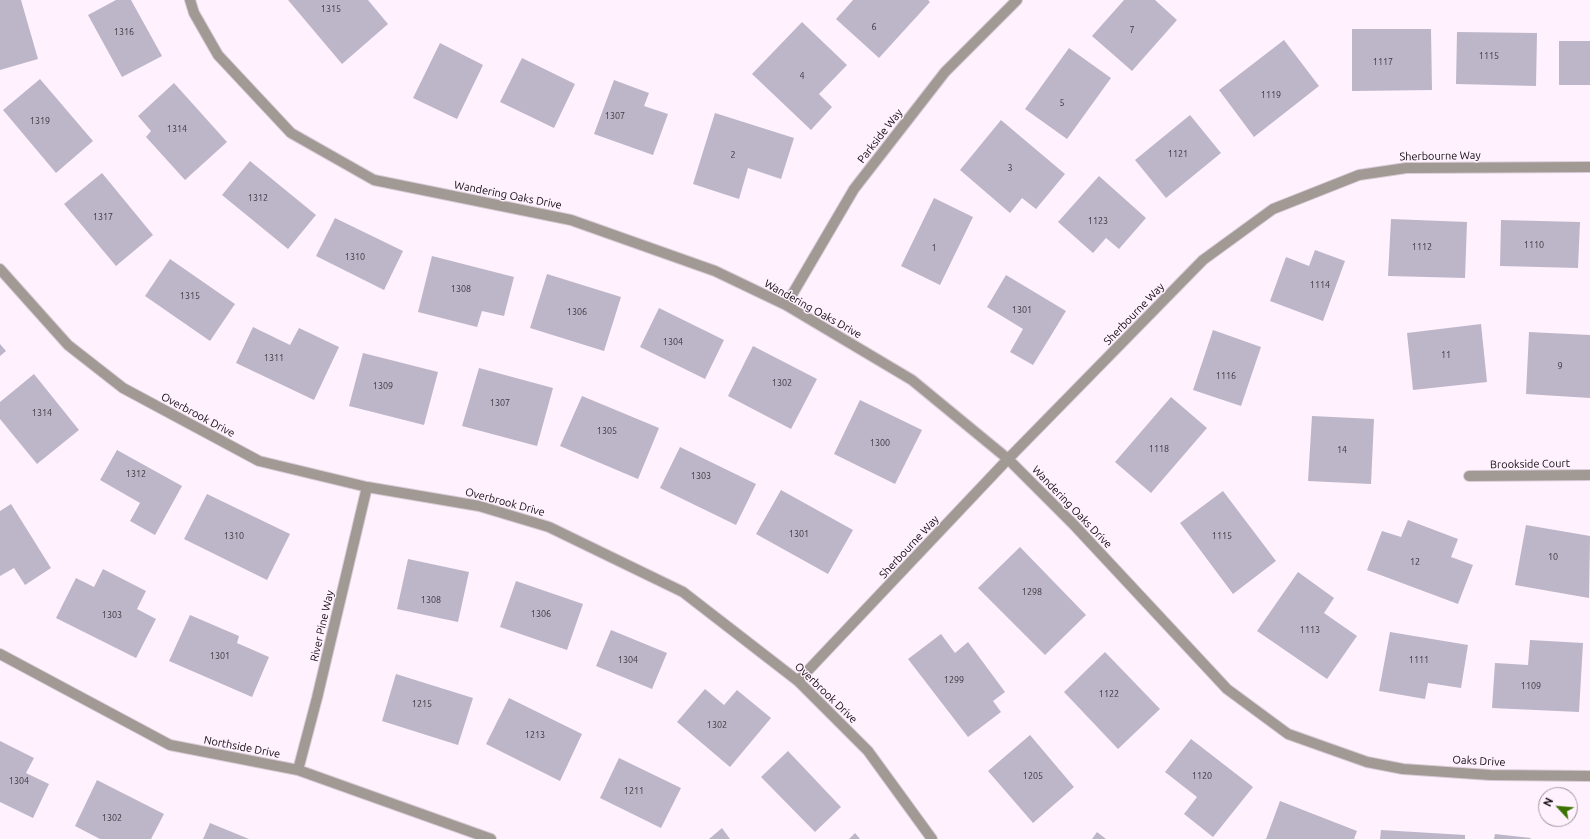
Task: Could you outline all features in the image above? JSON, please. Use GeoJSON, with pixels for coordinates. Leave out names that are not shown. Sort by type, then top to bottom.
{"type":"FeatureCollection","features":[{"type":"Feature","properties":{"kind":"street","name":"Wandering Oaks Drive"},"geometry":{"type":"LineString","coordinates":[[190,0],[194,13],[218,55],[291,133],[374,180],[572,220],[715,271],[786,305],[912,380],[1008,460],[1074,525],[1227,689],[1288,734],[1367,762]]}},
{"type":"Feature","properties":{"kind":"street","name":"Parkside Way"},"geometry":{"type":"LineString","coordinates":[[786,305],[854,189],[945,72],[1017,0]]}},
{"type":"Feature","properties":{"kind":"street","name":"Sherbourne Way"},"geometry":{"type":"LineString","coordinates":[[798,681],[1008,460],[1204,260],[1273,208],[1359,175],[1406,168],[1590,167]]}},
{"type":"Feature","properties":{"kind":"street","name":"Overbrook Drive"},"geometry":{"type":"LineString","coordinates":[[0,268],[68,345],[123,388],[259,461],[367,487],[479,506],[549,527],[683,592],[798,681],[868,751],[932,839]]}},
{"type":"Feature","properties":{"kind":"street","name":"Brookside Court"},"geometry":{"type":"LineString","coordinates":[[1470,476],[1590,475]]}},
{"type":"Feature","properties":{"kind":"street","name":"River Pine Way"},"geometry":{"type":"LineString","coordinates":[[298,770],[317,698],[367,487]]}},
{"type":"Feature","properties":{"kind":"street","name":"Northside Drive"},"geometry":{"type":"LineString","coordinates":[[0,654],[170,745],[298,770],[491,839]]}},
{"type":"Feature","properties":{"kind":"street","name":"Oaks Drive"},"geometry":{"type":"LineString","coordinates":[[1367,762],[1403,769],[1490,775],[1590,776]]}},
{"type":"Feature","properties":{"kind":"building"},"geometry":{"type":"Polygon","coordinates":[[[0,0],[21,0],[38,59],[0,70],[0,0]]]}},
{"type":"Feature","properties":{"kind":"building"},"geometry":{"type":"Polygon","coordinates":[[[116,0],[131,0],[162,56],[122,77],[88,15],[116,0]]]}},
{"type":"Feature","properties":{"kind":"building"},"geometry":{"type":"Polygon","coordinates":[[[288,0],[368,0],[388,24],[342,64],[288,0]]]}},
{"type":"Feature","properties":{"kind":"building"},"geometry":{"type":"Polygon","coordinates":[[[853,0],[928,0],[930,2],[879,58],[836,19],[853,0]]]}},
{"type":"Feature","properties":{"kind":"building"},"geometry":{"type":"Polygon","coordinates":[[[1124,0],[1155,0],[1177,20],[1132,71],[1092,36],[1124,0]]]}},
{"type":"Feature","properties":{"kind":"building"},"geometry":{"type":"Polygon","coordinates":[[[802,22],[847,65],[819,94],[832,107],[811,130],[752,74],[802,22]]]}},
{"type":"Feature","properties":{"kind":"building"},"geometry":{"type":"Polygon","coordinates":[[[1352,29],[1431,29],[1432,90],[1352,91],[1352,29]]]}},
{"type":"Feature","properties":{"kind":"building"},"geometry":{"type":"Polygon","coordinates":[[[1457,32],[1537,33],[1536,86],[1456,84],[1457,32]]]}},
{"type":"Feature","properties":{"kind":"building"},"geometry":{"type":"Polygon","coordinates":[[[1284,40],[1319,86],[1254,137],[1219,90],[1284,40]]]}},
{"type":"Feature","properties":{"kind":"building"},"geometry":{"type":"Polygon","coordinates":[[[1559,41],[1590,41],[1590,85],[1559,85],[1559,41]]]}},
{"type":"Feature","properties":{"kind":"building"},"geometry":{"type":"Polygon","coordinates":[[[440,43],[483,65],[457,119],[413,98],[440,43]]]}},
{"type":"Feature","properties":{"kind":"building"},"geometry":{"type":"Polygon","coordinates":[[[1069,48],[1111,78],[1067,139],[1025,109],[1069,48]]]}},
{"type":"Feature","properties":{"kind":"building"},"geometry":{"type":"Polygon","coordinates":[[[522,58],[575,84],[554,128],[500,102],[522,58]]]}},
{"type":"Feature","properties":{"kind":"building"},"geometry":{"type":"Polygon","coordinates":[[[40,79],[93,141],[56,173],[3,110],[40,79]]]}},
{"type":"Feature","properties":{"kind":"building"},"geometry":{"type":"Polygon","coordinates":[[[614,80],[649,93],[644,106],[668,114],[653,155],[594,134],[614,80]]]}},
{"type":"Feature","properties":{"kind":"building"},"geometry":{"type":"Polygon","coordinates":[[[174,83],[227,142],[185,180],[146,137],[151,131],[138,116],[174,83]]]}},
{"type":"Feature","properties":{"kind":"building"},"geometry":{"type":"Polygon","coordinates":[[[715,113],[794,138],[781,179],[748,168],[739,199],[693,184],[715,113]]]}},
{"type":"Feature","properties":{"kind":"building"},"geometry":{"type":"Polygon","coordinates":[[[1190,115],[1221,153],[1166,198],[1135,160],[1190,115]]]}},
{"type":"Feature","properties":{"kind":"building"},"geometry":{"type":"Polygon","coordinates":[[[1001,120],[1065,174],[1036,209],[1022,198],[1010,213],[960,170],[1001,120]]]}},
{"type":"Feature","properties":{"kind":"building"},"geometry":{"type":"Polygon","coordinates":[[[250,161],[316,215],[288,249],[222,195],[250,161]]]}},
{"type":"Feature","properties":{"kind":"building"},"geometry":{"type":"Polygon","coordinates":[[[102,173],[153,235],[116,266],[64,204],[102,173]]]}},
{"type":"Feature","properties":{"kind":"building"},"geometry":{"type":"Polygon","coordinates":[[[1099,176],[1146,218],[1119,249],[1106,238],[1093,253],[1058,222],[1099,176]]]}},
{"type":"Feature","properties":{"kind":"building"},"geometry":{"type":"Polygon","coordinates":[[[934,198],[973,217],[940,285],[901,266],[934,198]]]}},
{"type":"Feature","properties":{"kind":"building"},"geometry":{"type":"Polygon","coordinates":[[[335,218],[403,251],[384,290],[316,256],[335,218]]]}},
{"type":"Feature","properties":{"kind":"building"},"geometry":{"type":"Polygon","coordinates":[[[1391,219],[1467,222],[1465,278],[1388,276],[1391,219]]]}},
{"type":"Feature","properties":{"kind":"building"},"geometry":{"type":"Polygon","coordinates":[[[1501,220],[1580,222],[1578,268],[1500,266],[1501,220]]]}},
{"type":"Feature","properties":{"kind":"building"},"geometry":{"type":"Polygon","coordinates":[[[1315,250],[1345,261],[1323,321],[1270,301],[1286,257],[1309,266],[1315,250]]]}},
{"type":"Feature","properties":{"kind":"building"},"geometry":{"type":"Polygon","coordinates":[[[432,256],[514,277],[504,316],[482,311],[477,327],[418,312],[432,256]]]}},
{"type":"Feature","properties":{"kind":"building"},"geometry":{"type":"Polygon","coordinates":[[[170,259],[235,304],[210,341],[145,296],[170,259]]]}},
{"type":"Feature","properties":{"kind":"building"},"geometry":{"type":"Polygon","coordinates":[[[547,274],[621,297],[604,351],[530,328],[547,274]]]}},
{"type":"Feature","properties":{"kind":"building"},"geometry":{"type":"Polygon","coordinates":[[[1006,275],[1066,311],[1033,365],[1010,352],[1023,329],[987,307],[1006,275]]]}},
{"type":"Feature","properties":{"kind":"building"},"geometry":{"type":"Polygon","coordinates":[[[659,308],[724,340],[705,379],[640,347],[659,308]]]}},
{"type":"Feature","properties":{"kind":"building"},"geometry":{"type":"Polygon","coordinates":[[[1481,324],[1487,382],[1413,390],[1407,333],[1481,324]]]}},
{"type":"Feature","properties":{"kind":"building"},"geometry":{"type":"Polygon","coordinates":[[[253,327],[290,345],[299,328],[339,347],[314,400],[236,363],[253,327]]]}},
{"type":"Feature","properties":{"kind":"building"},"geometry":{"type":"Polygon","coordinates":[[[1213,330],[1261,347],[1241,406],[1193,390],[1213,330]]]}},
{"type":"Feature","properties":{"kind":"building"},"geometry":{"type":"Polygon","coordinates":[[[1529,332],[1590,335],[1590,398],[1526,394],[1529,332]]]}},
{"type":"Feature","properties":{"kind":"building"},"geometry":{"type":"Polygon","coordinates":[[[0,344],[6,351],[0,356],[0,344]]]}},
{"type":"Feature","properties":{"kind":"building"},"geometry":{"type":"Polygon","coordinates":[[[753,346],[817,379],[791,429],[728,396],[753,346]]]}},
{"type":"Feature","properties":{"kind":"building"},"geometry":{"type":"Polygon","coordinates":[[[363,353],[438,372],[424,425],[349,406],[363,353]]]}},
{"type":"Feature","properties":{"kind":"building"},"geometry":{"type":"Polygon","coordinates":[[[479,368],[553,388],[537,446],[462,426],[479,368]]]}},
{"type":"Feature","properties":{"kind":"building"},"geometry":{"type":"Polygon","coordinates":[[[34,374],[79,430],[37,464],[0,419],[0,402],[34,374]]]}},
{"type":"Feature","properties":{"kind":"building"},"geometry":{"type":"Polygon","coordinates":[[[582,396],[659,428],[638,479],[560,446],[582,396]]]}},
{"type":"Feature","properties":{"kind":"building"},"geometry":{"type":"Polygon","coordinates":[[[1171,397],[1207,428],[1151,493],[1115,462],[1171,397]]]}},
{"type":"Feature","properties":{"kind":"building"},"geometry":{"type":"Polygon","coordinates":[[[860,400],[922,430],[895,484],[834,454],[860,400]]]}},
{"type":"Feature","properties":{"kind":"building"},"geometry":{"type":"Polygon","coordinates":[[[1312,416],[1374,419],[1371,484],[1308,481],[1312,416]]]}},
{"type":"Feature","properties":{"kind":"building"},"geometry":{"type":"Polygon","coordinates":[[[680,447],[756,484],[736,525],[660,488],[680,447]]]}},
{"type":"Feature","properties":{"kind":"building"},"geometry":{"type":"Polygon","coordinates":[[[117,450],[182,486],[155,535],[130,521],[140,503],[100,480],[117,450]]]}},
{"type":"Feature","properties":{"kind":"building"},"geometry":{"type":"Polygon","coordinates":[[[781,490],[853,530],[828,574],[756,534],[781,490]]]}},
{"type":"Feature","properties":{"kind":"building"},"geometry":{"type":"Polygon","coordinates":[[[1223,491],[1276,561],[1233,594],[1180,523],[1223,491]]]}},
{"type":"Feature","properties":{"kind":"building"},"geometry":{"type":"Polygon","coordinates":[[[207,494],[290,534],[267,580],[184,539],[207,494]]]}},
{"type":"Feature","properties":{"kind":"building"},"geometry":{"type":"Polygon","coordinates":[[[11,504],[51,568],[25,585],[14,568],[0,576],[0,511],[11,504]]]}},
{"type":"Feature","properties":{"kind":"building"},"geometry":{"type":"Polygon","coordinates":[[[1408,520],[1458,539],[1451,557],[1473,565],[1458,604],[1367,570],[1382,531],[1401,537],[1408,520]]]}},
{"type":"Feature","properties":{"kind":"building"},"geometry":{"type":"Polygon","coordinates":[[[1526,525],[1590,536],[1589,598],[1515,585],[1526,525]]]}},
{"type":"Feature","properties":{"kind":"building"},"geometry":{"type":"Polygon","coordinates":[[[1020,547],[1086,615],[1045,655],[978,588],[1020,547]]]}},
{"type":"Feature","properties":{"kind":"building"},"geometry":{"type":"Polygon","coordinates":[[[408,559],[469,572],[458,622],[397,609],[408,559]]]}},
{"type":"Feature","properties":{"kind":"building"},"geometry":{"type":"Polygon","coordinates":[[[103,569],[146,591],[137,609],[156,619],[136,658],[56,618],[76,578],[94,587],[103,569]]]}},
{"type":"Feature","properties":{"kind":"building"},"geometry":{"type":"Polygon","coordinates":[[[1298,572],[1334,598],[1324,613],[1357,636],[1327,679],[1257,631],[1298,572]]]}},
{"type":"Feature","properties":{"kind":"building"},"geometry":{"type":"Polygon","coordinates":[[[516,581],[583,604],[567,650],[500,627],[516,581]]]}},
{"type":"Feature","properties":{"kind":"building"},"geometry":{"type":"Polygon","coordinates":[[[190,615],[239,636],[237,643],[269,657],[252,697],[169,661],[190,615]]]}},
{"type":"Feature","properties":{"kind":"building"},"geometry":{"type":"Polygon","coordinates":[[[611,630],[667,653],[652,689],[596,666],[611,630]]]}},
{"type":"Feature","properties":{"kind":"building"},"geometry":{"type":"Polygon","coordinates":[[[1390,632],[1468,645],[1461,688],[1428,683],[1425,699],[1379,691],[1390,632]]]}},
{"type":"Feature","properties":{"kind":"building"},"geometry":{"type":"Polygon","coordinates":[[[941,634],[955,653],[968,642],[1005,692],[993,701],[1001,712],[968,737],[908,659],[941,634]]]}},
{"type":"Feature","properties":{"kind":"building"},"geometry":{"type":"Polygon","coordinates":[[[1530,640],[1583,643],[1579,712],[1492,708],[1495,663],[1528,665],[1530,640]]]}},
{"type":"Feature","properties":{"kind":"building"},"geometry":{"type":"Polygon","coordinates":[[[1105,652],[1160,709],[1118,749],[1064,692],[1105,652]]]}},
{"type":"Feature","properties":{"kind":"building"},"geometry":{"type":"Polygon","coordinates":[[[396,674],[473,698],[458,745],[382,721],[396,674]]]}},
{"type":"Feature","properties":{"kind":"building"},"geometry":{"type":"Polygon","coordinates":[[[705,689],[724,705],[737,690],[771,718],[730,767],[677,722],[705,689]]]}},
{"type":"Feature","properties":{"kind":"building"},"geometry":{"type":"Polygon","coordinates":[[[509,698],[582,734],[560,781],[486,744],[509,698]]]}},
{"type":"Feature","properties":{"kind":"building"},"geometry":{"type":"Polygon","coordinates":[[[1030,735],[1074,787],[1033,823],[988,771],[1030,735]]]}},
{"type":"Feature","properties":{"kind":"building"},"geometry":{"type":"Polygon","coordinates":[[[1191,739],[1253,787],[1213,837],[1184,814],[1197,797],[1165,772],[1191,739]]]}},
{"type":"Feature","properties":{"kind":"building"},"geometry":{"type":"Polygon","coordinates":[[[0,741],[34,758],[26,773],[49,784],[33,818],[0,802],[0,741]]]}},
{"type":"Feature","properties":{"kind":"building"},"geometry":{"type":"Polygon","coordinates":[[[788,751],[841,807],[815,832],[761,777],[788,751]]]}},
{"type":"Feature","properties":{"kind":"building"},"geometry":{"type":"Polygon","coordinates":[[[619,758],[681,788],[661,828],[600,798],[619,758]]]}},
{"type":"Feature","properties":{"kind":"building"},"geometry":{"type":"Polygon","coordinates":[[[97,780],[164,814],[151,839],[100,839],[75,826],[97,780]]]}},
{"type":"Feature","properties":{"kind":"building"},"geometry":{"type":"Polygon","coordinates":[[[1280,801],[1357,831],[1354,839],[1266,839],[1280,801]]]}},
{"type":"Feature","properties":{"kind":"building"},"geometry":{"type":"Polygon","coordinates":[[[210,823],[249,839],[203,839],[210,823]]]}},
{"type":"Feature","properties":{"kind":"building"},"geometry":{"type":"Polygon","coordinates":[[[722,828],[730,839],[709,839],[722,828]]]}},
{"type":"Feature","properties":{"kind":"building"},"geometry":{"type":"Polygon","coordinates":[[[1381,830],[1465,835],[1465,839],[1380,839],[1381,830]]]}},
{"type":"Feature","properties":{"kind":"building"},"geometry":{"type":"Polygon","coordinates":[[[1097,832],[1106,839],[1092,839],[1097,832]]]}},
{"type":"Feature","properties":{"kind":"building"},"geometry":{"type":"Polygon","coordinates":[[[855,833],[860,839],[849,839],[855,833]]]}},
{"type":"Feature","properties":{"kind":"building"},"geometry":{"type":"Polygon","coordinates":[[[1495,834],[1531,838],[1494,839],[1495,834]]]}}]}
